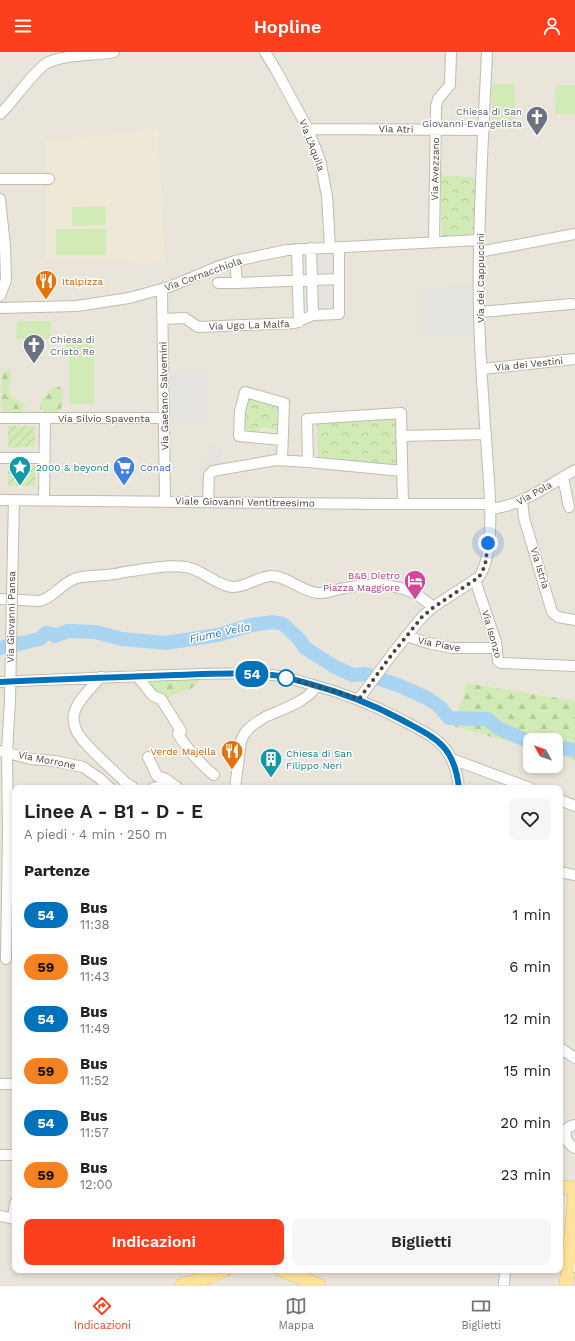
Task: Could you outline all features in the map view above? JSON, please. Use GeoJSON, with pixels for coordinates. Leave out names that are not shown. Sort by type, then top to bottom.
{"type":"FeatureCollection","features":[{"type":"Feature","properties":{"kind":"main road"},"geometry":{"type":"LineString","coordinates":[[563,1187],[575,1188]]}},
{"type":"Feature","properties":{"kind":"main road"},"geometry":{"type":"LineString","coordinates":[[566,1285],[575,1192]]}},
{"type":"Feature","properties":{"kind":"main road"},"geometry":{"type":"LineString","coordinates":[[182,1285],[218,1273]]}},
{"type":"Feature","properties":{"kind":"main road"},"geometry":{"type":"LineString","coordinates":[[289,1273],[319,1285]]}},
{"type":"Feature","properties":{"kind":"street"},"geometry":{"type":"LineString","coordinates":[[0,114],[40,69],[48,63],[58,59],[114,52]]}},
{"type":"Feature","properties":{"kind":"street","name":"Via L'Aquila"},"geometry":{"type":"LineString","coordinates":[[264,52],[276,70],[308,129],[320,160],[326,182],[339,279],[339,314],[313,315]]}},
{"type":"Feature","properties":{"kind":"street","name":"Via Avezzano"},"geometry":{"type":"LineString","coordinates":[[434,242],[437,101],[450,85],[451,52]]}},
{"type":"Feature","properties":{"kind":"street","name":"Via dei Cappuccini"},"geometry":{"type":"LineString","coordinates":[[475,580],[482,574],[485,566],[490,506],[482,369],[478,252],[487,52]]}},
{"type":"Feature","properties":{"kind":"street","name":"Via Atri"},"geometry":{"type":"LineString","coordinates":[[308,129],[484,130]]}},
{"type":"Feature","properties":{"kind":"street"},"geometry":{"type":"LineString","coordinates":[[0,179],[49,179]]}},
{"type":"Feature","properties":{"kind":"street"},"geometry":{"type":"LineString","coordinates":[[0,206],[5,246],[6,280],[0,296]]}},
{"type":"Feature","properties":{"kind":"street"},"geometry":{"type":"LineString","coordinates":[[478,252],[575,234]]}},
{"type":"Feature","properties":{"kind":"street","name":"Via Cornacchiola"},"geometry":{"type":"LineString","coordinates":[[0,308],[61,307],[129,298],[162,290],[217,267],[236,261],[297,249],[479,240]]}},
{"type":"Feature","properties":{"kind":"street"},"geometry":{"type":"LineString","coordinates":[[311,248],[313,315]]}},
{"type":"Feature","properties":{"kind":"street"},"geometry":{"type":"LineString","coordinates":[[297,249],[299,322]]}},
{"type":"Feature","properties":{"kind":"street"},"geometry":{"type":"LineString","coordinates":[[236,261],[237,282]]}},
{"type":"Feature","properties":{"kind":"street"},"geometry":{"type":"LineString","coordinates":[[218,283],[339,279]]}},
{"type":"Feature","properties":{"kind":"street","name":"Via Gaetano Salvemini"},"geometry":{"type":"LineString","coordinates":[[162,290],[165,501]]}},
{"type":"Feature","properties":{"kind":"street"},"geometry":{"type":"LineString","coordinates":[[480,312],[572,304]]}},
{"type":"Feature","properties":{"kind":"street","name":"Via Ugo La Malfa"},"geometry":{"type":"LineString","coordinates":[[162,319],[185,318],[198,327],[299,322],[313,315]]}},
{"type":"Feature","properties":{"kind":"street","name":"Via dei Vestini"},"geometry":{"type":"LineString","coordinates":[[482,369],[575,359]]}},
{"type":"Feature","properties":{"kind":"street"},"geometry":{"type":"LineString","coordinates":[[282,440],[239,436],[240,410],[245,392],[284,403],[282,460]]}},
{"type":"Feature","properties":{"kind":"street"},"geometry":{"type":"LineString","coordinates":[[308,462],[307,419],[401,412],[403,504]]}},
{"type":"Feature","properties":{"kind":"street","name":"Via Silvio Spaventa"},"geometry":{"type":"LineString","coordinates":[[0,418],[164,418]]}},
{"type":"Feature","properties":{"kind":"street"},"geometry":{"type":"LineString","coordinates":[[44,500],[45,418]]}},
{"type":"Feature","properties":{"kind":"street"},"geometry":{"type":"LineString","coordinates":[[401,436],[486,434]]}},
{"type":"Feature","properties":{"kind":"street"},"geometry":{"type":"LineString","coordinates":[[0,458],[44,458]]}},
{"type":"Feature","properties":{"kind":"street"},"geometry":{"type":"LineString","coordinates":[[208,502],[209,475],[213,471],[264,462],[282,460],[402,471]]}},
{"type":"Feature","properties":{"kind":"street","name":"Via Pola"},"geometry":{"type":"LineString","coordinates":[[490,506],[507,506],[522,500],[575,470]]}},
{"type":"Feature","properties":{"kind":"street"},"geometry":{"type":"LineString","coordinates":[[563,477],[569,507]]}},
{"type":"Feature","properties":{"kind":"street","name":"Viale Giovanni Ventitreesimo"},"geometry":{"type":"LineString","coordinates":[[0,500],[490,506]]}},
{"type":"Feature","properties":{"kind":"street","name":"Via Giovanni Pansa"},"geometry":{"type":"LineString","coordinates":[[7,959],[10,888],[3,751],[10,700],[14,500]]}},
{"type":"Feature","properties":{"kind":"street","name":"Via Istria"},"geometry":{"type":"LineString","coordinates":[[522,500],[524,518],[552,612],[558,617],[575,620]]}},
{"type":"Feature","properties":{"kind":"street"},"geometry":{"type":"LineString","coordinates":[[0,599],[46,600],[68,582],[76,578],[85,576],[115,575],[124,572],[180,566],[200,571],[232,587],[240,586],[270,576],[279,577],[306,590],[318,593],[360,585],[379,585],[399,588],[416,594],[434,607]]}},
{"type":"Feature","properties":{"kind":"street"},"geometry":{"type":"LineString","coordinates":[[359,699],[422,617],[434,607],[475,580]]}},
{"type":"Feature","properties":{"kind":"street","name":"Via Isonzo"},"geometry":{"type":"LineString","coordinates":[[475,580],[497,648],[498,661],[501,663],[575,666]]}},
{"type":"Feature","properties":{"kind":"street","name":"Via Piave"},"geometry":{"type":"LineString","coordinates":[[406,636],[428,643],[452,648],[497,648]]}},
{"type":"Feature","properties":{"kind":"street"},"geometry":{"type":"LineString","coordinates":[[0,682],[137,676],[222,674],[273,675],[359,699],[423,731],[444,746],[452,759],[458,777],[459,785]]}},
{"type":"Feature","properties":{"kind":"street"},"geometry":{"type":"LineString","coordinates":[[137,676],[152,696],[161,699],[181,731],[178,734],[185,745],[196,759],[214,775]]}},
{"type":"Feature","properties":{"kind":"street"},"geometry":{"type":"LineString","coordinates":[[101,677],[76,706],[74,713],[74,724],[83,740],[129,785]]}},
{"type":"Feature","properties":{"kind":"street"},"geometry":{"type":"LineString","coordinates":[[235,785],[243,734],[254,724],[264,718],[305,698],[314,690],[316,686]]}},
{"type":"Feature","properties":{"kind":"street","name":"Via Morrone"},"geometry":{"type":"LineString","coordinates":[[3,751],[31,759],[55,761],[82,767],[107,785]]}},
{"type":"Feature","properties":{"kind":"street"},"geometry":{"type":"LineString","coordinates":[[148,757],[157,776],[166,779],[174,785]]}},
{"type":"Feature","properties":{"kind":"street"},"geometry":{"type":"LineString","coordinates":[[452,759],[522,785]]}},
{"type":"Feature","properties":{"kind":"street"},"geometry":{"type":"LineString","coordinates":[[563,801],[575,806]]}},
{"type":"Feature","properties":{"kind":"street"},"geometry":{"type":"LineString","coordinates":[[563,873],[575,875]]}},
{"type":"Feature","properties":{"kind":"street"},"geometry":{"type":"LineString","coordinates":[[563,1050],[575,1058]]}},
{"type":"Feature","properties":{"kind":"street"},"geometry":{"type":"LineString","coordinates":[[0,1084],[12,1084]]}},
{"type":"Feature","properties":{"kind":"street"},"geometry":{"type":"LineString","coordinates":[[567,1127],[567,1141],[575,1148]]}},
{"type":"Feature","properties":{"kind":"street"},"geometry":{"type":"LineString","coordinates":[[0,1156],[12,1155]]}},
{"type":"Feature","properties":{"kind":"street"},"geometry":{"type":"LineString","coordinates":[[0,1216],[12,1219]]}},
{"type":"Feature","properties":{"kind":"street"},"geometry":{"type":"LineString","coordinates":[[504,1285],[505,1273]]}},
{"type":"Feature","properties":{"kind":"shaded area"},"geometry":{"type":"Polygon","coordinates":[[[0,52],[575,52],[575,701],[467,683],[453,726],[523,746],[523,773],[563,773],[563,758],[575,761],[575,1285],[0,1285],[0,52]]]}},
{"type":"Feature","properties":{"kind":"shaded area"},"geometry":{"type":"Polygon","coordinates":[[[158,129],[165,263],[74,258],[45,259],[45,190],[50,184],[50,174],[45,169],[45,142],[158,129]]]}},
{"type":"Feature","properties":{"kind":"shaded area"},"geometry":{"type":"Polygon","coordinates":[[[333,254],[334,310],[318,311],[316,255],[333,254]]]}},
{"type":"Feature","properties":{"kind":"shaded area"},"geometry":{"type":"Polygon","coordinates":[[[472,285],[472,336],[423,337],[422,289],[472,285]]]}},
{"type":"Feature","properties":{"kind":"shaded area"},"geometry":{"type":"Polygon","coordinates":[[[208,371],[208,421],[172,420],[172,372],[208,371]]]}},
{"type":"Feature","properties":{"kind":"shaded area"},"geometry":{"type":"Polygon","coordinates":[[[208,445],[222,448],[220,464],[206,467],[208,445]]]}},
{"type":"Feature","properties":{"kind":"green space"},"geometry":{"type":"Polygon","coordinates":[[[492,84],[515,84],[515,126],[492,126],[492,84]]]}},
{"type":"Feature","properties":{"kind":"green space"},"geometry":{"type":"Polygon","coordinates":[[[556,85],[575,85],[575,114],[555,114],[556,85]]]}},
{"type":"Feature","properties":{"kind":"green space"},"geometry":{"type":"Polygon","coordinates":[[[441,175],[476,178],[473,236],[442,237],[441,175]]]}},
{"type":"Feature","properties":{"kind":"green space"},"geometry":{"type":"Polygon","coordinates":[[[105,206],[106,225],[72,226],[72,207],[105,206]]]}},
{"type":"Feature","properties":{"kind":"green space"},"geometry":{"type":"Polygon","coordinates":[[[56,229],[106,229],[106,255],[56,255],[56,229]]]}},
{"type":"Feature","properties":{"kind":"green space"},"geometry":{"type":"Polygon","coordinates":[[[17,321],[51,321],[51,339],[16,339],[17,321]]]}},
{"type":"Feature","properties":{"kind":"green space"},"geometry":{"type":"Polygon","coordinates":[[[92,337],[92,349],[66,350],[66,338],[92,337]]]}},
{"type":"Feature","properties":{"kind":"green space"},"geometry":{"type":"Polygon","coordinates":[[[69,354],[94,354],[94,404],[69,404],[69,354]]]}},
{"type":"Feature","properties":{"kind":"green space"},"geometry":{"type":"Polygon","coordinates":[[[6,370],[11,371],[9,387],[10,393],[17,400],[24,403],[25,406],[22,414],[3,414],[1,405],[2,373],[6,370]]]}},
{"type":"Feature","properties":{"kind":"green space"},"geometry":{"type":"Polygon","coordinates":[[[57,386],[62,390],[63,397],[61,407],[57,413],[49,415],[40,409],[41,402],[45,395],[57,386]]]}},
{"type":"Feature","properties":{"kind":"green space"},"geometry":{"type":"Polygon","coordinates":[[[248,397],[282,405],[280,430],[261,427],[260,434],[244,433],[244,411],[248,397]]]}},
{"type":"Feature","properties":{"kind":"green space"},"geometry":{"type":"Polygon","coordinates":[[[396,417],[398,466],[361,464],[318,459],[317,422],[396,417]]]}},
{"type":"Feature","properties":{"kind":"green space"},"geometry":{"type":"Polygon","coordinates":[[[8,426],[35,426],[35,447],[8,447],[8,426]]]}},
{"type":"Feature","properties":{"kind":"green space"},"geometry":{"type":"Polygon","coordinates":[[[8,465],[35,465],[35,486],[8,486],[8,465]]]}},
{"type":"Feature","properties":{"kind":"green space"},"geometry":{"type":"Polygon","coordinates":[[[156,679],[198,679],[199,682],[188,689],[167,698],[155,692],[147,683],[156,679]]]}},
{"type":"Feature","properties":{"kind":"green space"},"geometry":{"type":"Polygon","coordinates":[[[467,683],[575,701],[575,761],[563,757],[563,733],[523,733],[523,746],[453,726],[467,683]]]}},
{"type":"Feature","properties":{"kind":"waterway","name":"Fiume Vella"},"geometry":{"type":"LineString","coordinates":[[0,648],[40,639],[46,633],[55,636],[68,631],[95,632],[122,639],[166,643],[218,635],[251,625],[273,622],[283,624],[299,639],[305,648],[335,667],[353,675],[365,674],[398,685],[427,698],[440,707],[449,718],[487,719],[498,728],[523,739]]}},
{"type":"Feature","properties":{"kind":"waterway","name":"Fiume Vella"},"geometry":{"type":"LineString","coordinates":[[563,748],[575,750]]}},
{"type":"Feature","properties":{"kind":"bus line","name":"54"},"geometry":{"type":"LineString","coordinates":[[0,682],[101,677],[222,674],[273,675],[300,681],[359,699],[434,738],[448,751],[455,767],[459,785]]}},
{"type":"Feature","properties":{"kind":"place","name":"Chiesa di San Giovanni Evangelista"},"geometry":{"type":"Point","coordinates":[537,136]}},
{"type":"Feature","properties":{"kind":"place","name":"Italpizza"},"geometry":{"type":"Point","coordinates":[46,300]}},
{"type":"Feature","properties":{"kind":"place","name":"Chiesa di Cristo Re"},"geometry":{"type":"Point","coordinates":[34,364]}},
{"type":"Feature","properties":{"kind":"place","name":"2000 & beyond"},"geometry":{"type":"Point","coordinates":[20,486]}},
{"type":"Feature","properties":{"kind":"place","name":"Conad"},"geometry":{"type":"Point","coordinates":[124,486]}},
{"type":"Feature","properties":{"kind":"place","name":"B&B Dietro Piazza Maggiore"},"geometry":{"type":"Point","coordinates":[415,600]}},
{"type":"Feature","properties":{"kind":"place","name":"Verde Majella"},"geometry":{"type":"Point","coordinates":[232,770]}},
{"type":"Feature","properties":{"kind":"place","name":"Chiesa di San Filippo Neri"},"geometry":{"type":"Point","coordinates":[271,778]}},
{"type":"Feature","properties":{"kind":"route"},"geometry":{"type":"LineString","coordinates":[[286,678],[282,677],[359,699],[422,617],[482,574],[485,566],[488,543]]}}]}
